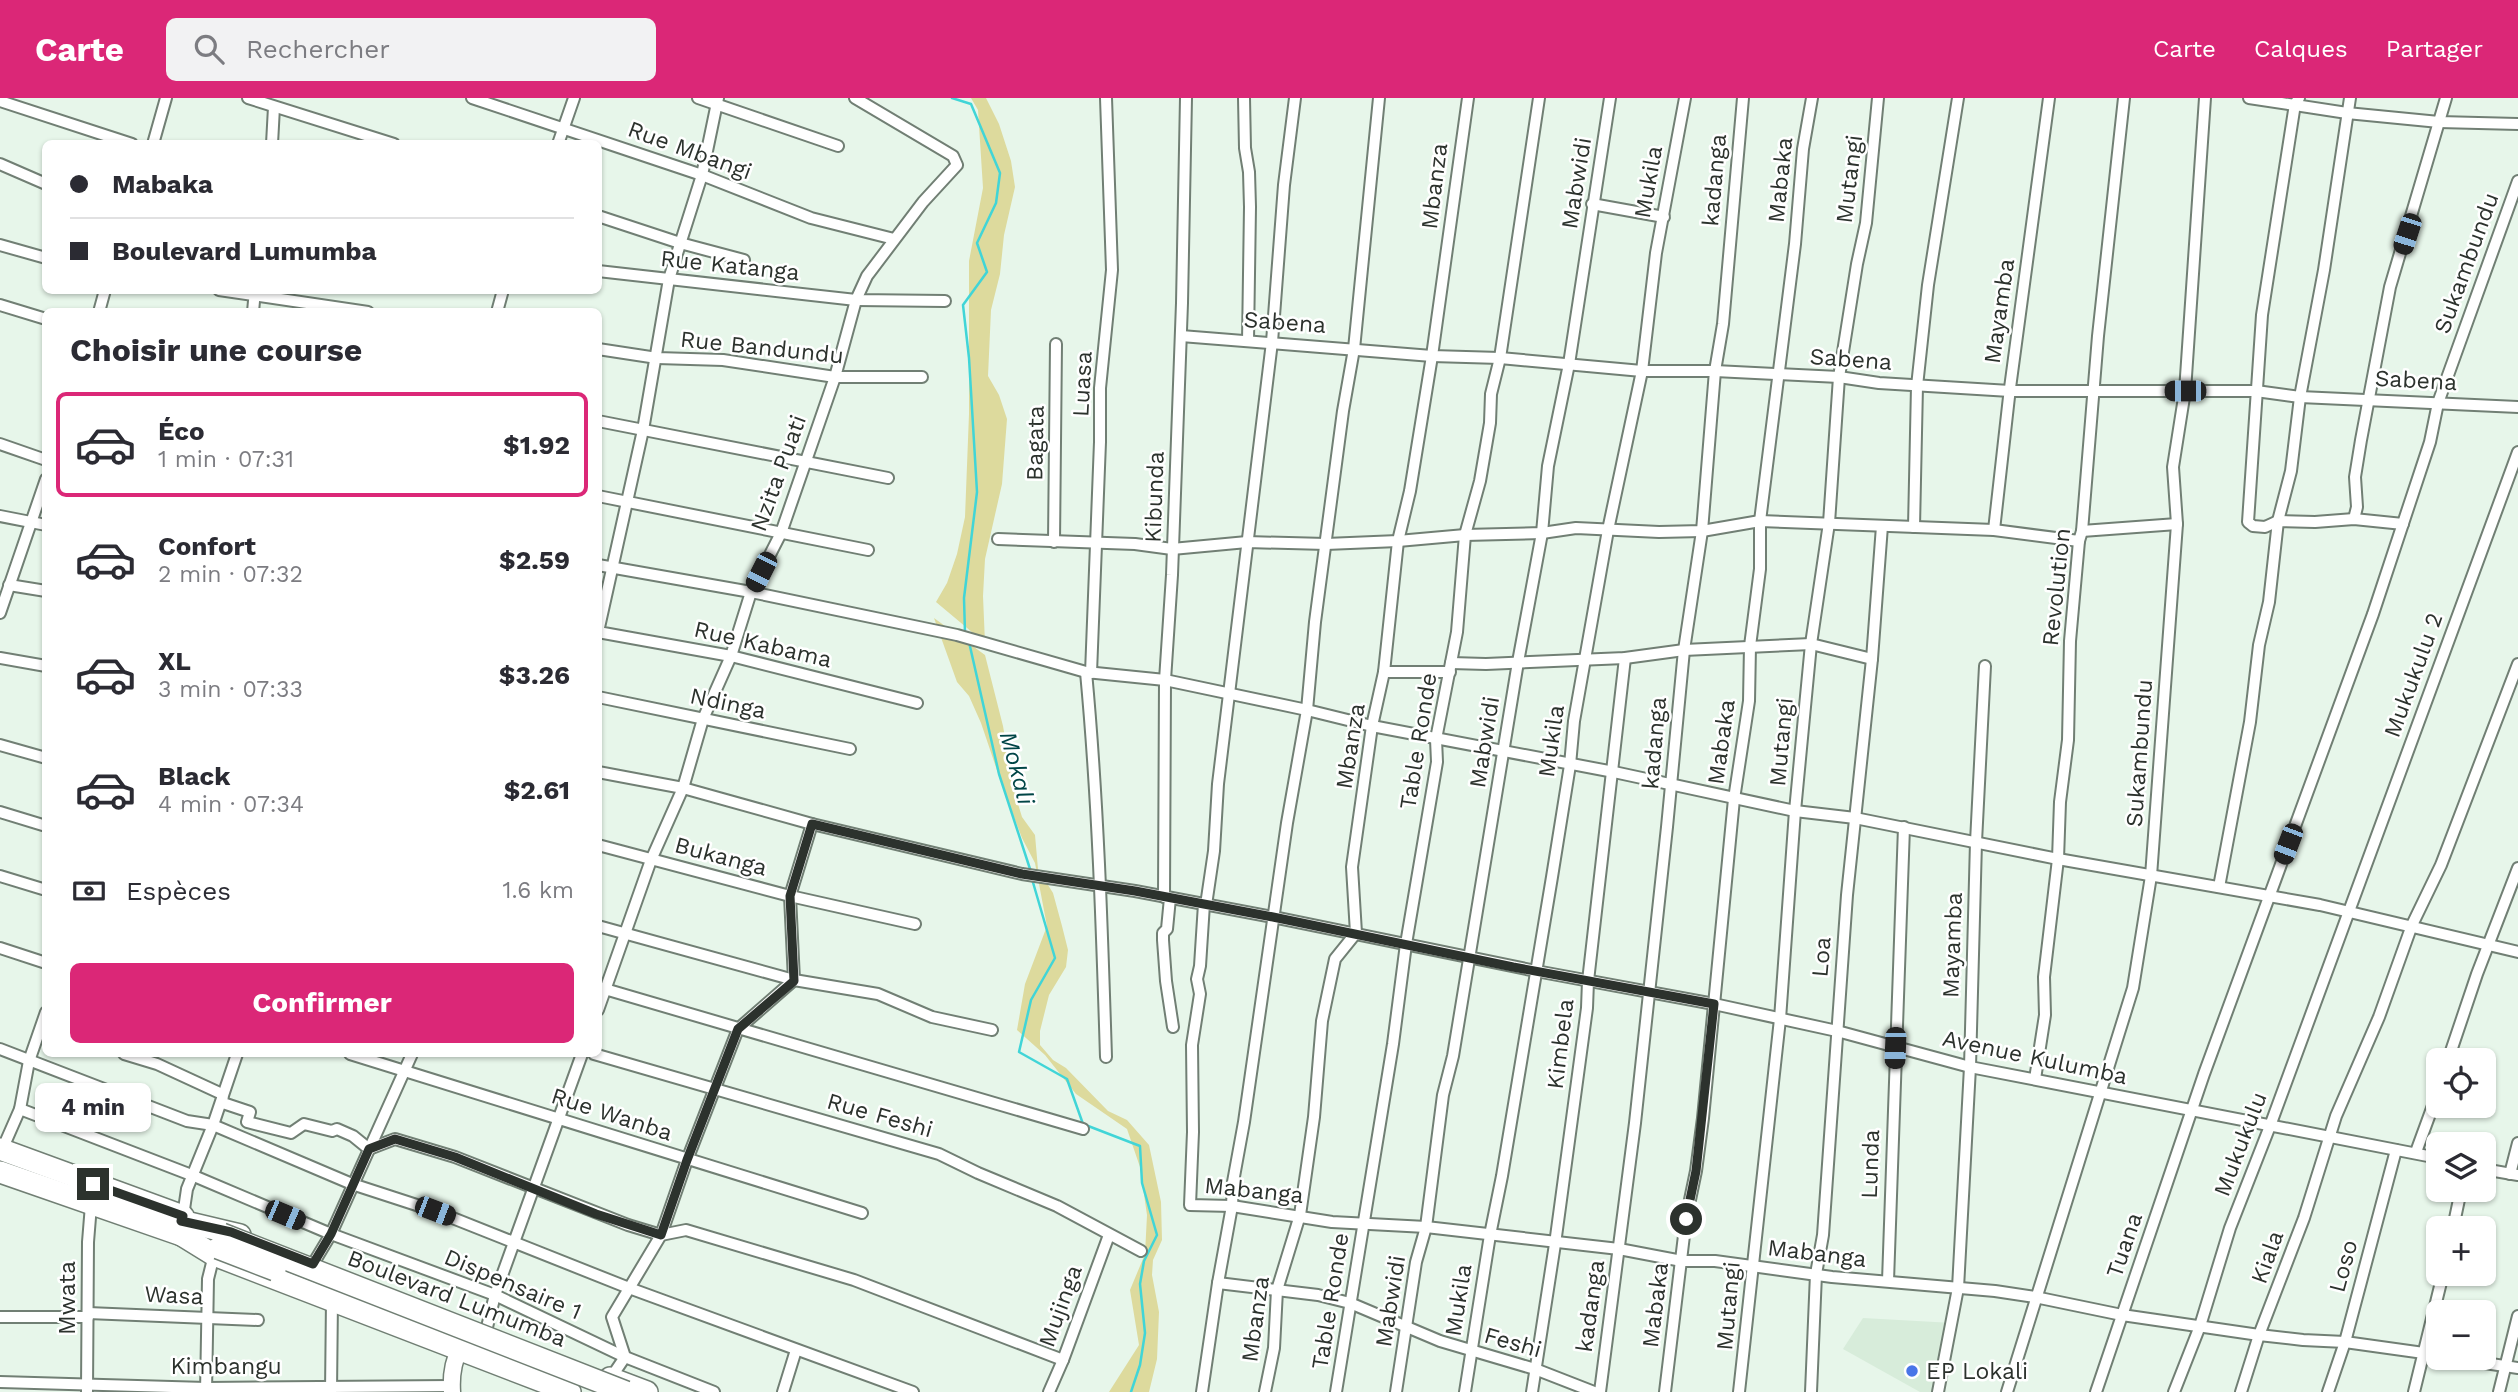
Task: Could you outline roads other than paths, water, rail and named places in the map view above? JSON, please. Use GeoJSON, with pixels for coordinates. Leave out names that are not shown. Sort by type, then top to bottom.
{"type":"FeatureCollection","features":[{"type":"Feature","properties":{"kind":"highway","name":"Boulevard Lumumba"},"geometry":{"type":"LineString","coordinates":[[1,1149],[181,1223],[218,1246],[611,1388]]}},
{"type":"Feature","properties":{"kind":"highway","name":"Boulevard Lumumba"},"geometry":{"type":"LineString","coordinates":[[0,1172],[91,1205],[181,1223]]}},
{"type":"Feature","properties":{"kind":"highway"},"geometry":{"type":"LineString","coordinates":[[181,1223],[231,1232],[486,1331],[611,1388],[647,1392]]}},
{"type":"Feature","properties":{"kind":"highway","name":"Boulevard Lumumba"},"geometry":{"type":"LineString","coordinates":[[218,1246],[611,1388]]}},
{"type":"Feature","properties":{"kind":"highway"},"geometry":{"type":"LineString","coordinates":[[218,1246],[332,1299],[570,1392]]}},
{"type":"Feature","properties":{"kind":"street"},"geometry":{"type":"LineString","coordinates":[[154,140],[166,98]]}},
{"type":"Feature","properties":{"kind":"street"},"geometry":{"type":"LineString","coordinates":[[248,98],[381,140]]}},
{"type":"Feature","properties":{"kind":"street","name":"Rue Mbangi"},"geometry":{"type":"LineString","coordinates":[[472,98],[597,140]]}},
{"type":"Feature","properties":{"kind":"street"},"geometry":{"type":"LineString","coordinates":[[560,140],[574,98]]}},
{"type":"Feature","properties":{"kind":"street"},"geometry":{"type":"LineString","coordinates":[[698,98],[718,102],[838,146]]}},
{"type":"Feature","properties":{"kind":"street","name":"Nzita Puati"},"geometry":{"type":"LineString","coordinates":[[603,988],[651,860],[682,788],[703,719],[730,656],[751,592],[780,533],[835,377],[856,300],[867,276],[894,239],[957,165],[953,156],[855,98]]}},
{"type":"Feature","properties":{"kind":"street","name":"Luasa"},"geometry":{"type":"LineString","coordinates":[[1106,98],[1112,271],[1100,388],[1089,673],[1101,886],[1106,1057]]}},
{"type":"Feature","properties":{"kind":"street","name":"Kibunda"},"geometry":{"type":"LineString","coordinates":[[1173,1027],[1163,940],[1163,933],[1167,929],[1165,680],[1181,336],[1186,98]]}},
{"type":"Feature","properties":{"kind":"street"},"geometry":{"type":"LineString","coordinates":[[1244,98],[1245,148],[1250,172],[1248,341]]}},
{"type":"Feature","properties":{"kind":"street"},"geometry":{"type":"LineString","coordinates":[[1205,905],[1214,850],[1218,784],[1272,342],[1284,185],[1295,98]]}},
{"type":"Feature","properties":{"kind":"street"},"geometry":{"type":"LineString","coordinates":[[1202,1392],[1307,709],[1326,544],[1354,349],[1379,98]]}},
{"type":"Feature","properties":{"kind":"street","name":"Mbanza"},"geometry":{"type":"LineString","coordinates":[[1265,1392],[1274,1348],[1278,1290],[1300,1215],[1314,1117],[1322,1021],[1335,960],[1356,933],[1352,867],[1372,726],[1384,672],[1398,541],[1410,491],[1432,356],[1468,98]]}},
{"type":"Feature","properties":{"kind":"street","name":"Table Ronde"},"geometry":{"type":"LineString","coordinates":[[1336,1392],[1394,1044],[1406,944],[1437,761],[1436,739],[1457,632],[1465,535],[1480,481],[1490,423],[1491,394],[1500,358],[1539,98]]}},
{"type":"Feature","properties":{"kind":"street","name":"Mabwidi"},"geometry":{"type":"LineString","coordinates":[[1396,1392],[1416,1262],[1426,1227],[1443,1095],[1453,1056],[1542,533],[1548,466],[1569,363],[1610,98]]}},
{"type":"Feature","properties":{"kind":"street","name":"Mukila"},"geometry":{"type":"LineString","coordinates":[[1465,1392],[1570,765],[1574,721],[1608,530],[1642,371],[1656,253],[1685,98]]}},
{"type":"Feature","properties":{"kind":"street","name":"kadanga"},"geometry":{"type":"LineString","coordinates":[[1600,1392],[1649,993],[1684,650],[1702,531],[1715,371],[1723,324],[1743,98]]}},
{"type":"Feature","properties":{"kind":"street","name":"Mabaka"},"geometry":{"type":"LineString","coordinates":[[1665,1392],[1686,1219],[1698,1158],[1734,799],[1749,701],[1750,646],[1760,569],[1760,521],[1796,244],[1803,149],[1812,98]]}},
{"type":"Feature","properties":{"kind":"street","name":"Mutangi"},"geometry":{"type":"LineString","coordinates":[[1740,1392],[1780,1019],[1795,811],[1811,644],[1829,523],[1839,377],[1866,223],[1878,98]]}},
{"type":"Feature","properties":{"kind":"street"},"geometry":{"type":"LineString","coordinates":[[1914,527],[1917,386],[1928,285],[1958,98]]}},
{"type":"Feature","properties":{"kind":"street","name":"Mayamba"},"geometry":{"type":"LineString","coordinates":[[1994,530],[2049,98]]}},
{"type":"Feature","properties":{"kind":"street","name":"Revolution"},"geometry":{"type":"LineString","coordinates":[[2035,1079],[2045,1015],[2044,977],[2068,740],[2070,641],[2124,98]]}},
{"type":"Feature","properties":{"kind":"street","name":"Sukambundu"},"geometry":{"type":"LineString","coordinates":[[2007,1392],[2133,988],[2151,876],[2177,524],[2174,467],[2185,391],[2205,98]]}},
{"type":"Feature","properties":{"kind":"street"},"geometry":{"type":"LineString","coordinates":[[2249,98],[2297,101],[2347,113],[2439,122],[2518,124]]}},
{"type":"Feature","properties":{"kind":"street"},"geometry":{"type":"LineString","coordinates":[[2219,887],[2250,722],[2259,645],[2269,602],[2278,521],[2291,471],[2300,397],[2324,270],[2350,98]]}},
{"type":"Feature","properties":{"kind":"street"},"geometry":{"type":"LineString","coordinates":[[2354,519],[2357,507],[2355,477],[2390,287],[2446,98]]}},
{"type":"Feature","properties":{"kind":"street"},"geometry":{"type":"LineString","coordinates":[[0,101],[120,140]]}},
{"type":"Feature","properties":{"kind":"street"},"geometry":{"type":"LineString","coordinates":[[2297,101],[2264,300],[2248,522],[2253,526],[2265,527],[2278,521],[2326,522],[2354,519],[2403,524]]}},
{"type":"Feature","properties":{"kind":"street"},"geometry":{"type":"LineString","coordinates":[[602,614],[643,430],[669,279],[702,175],[718,102]]}},
{"type":"Feature","properties":{"kind":"street"},"geometry":{"type":"LineString","coordinates":[[272,140],[274,107]]}},
{"type":"Feature","properties":{"kind":"street","name":"Rue Mbangi"},"geometry":{"type":"LineString","coordinates":[[602,142],[702,175],[811,218],[894,239]]}},
{"type":"Feature","properties":{"kind":"street"},"geometry":{"type":"LineString","coordinates":[[0,164],[42,182]]}},
{"type":"Feature","properties":{"kind":"street","name":"Sukambundu"},"geometry":{"type":"LineString","coordinates":[[2193,1112],[2269,896],[2323,754],[2430,442],[2438,403],[2518,181]]}},
{"type":"Feature","properties":{"kind":"street"},"geometry":{"type":"LineString","coordinates":[[1592,204],[1664,217]]}},
{"type":"Feature","properties":{"kind":"street"},"geometry":{"type":"LineString","coordinates":[[602,217],[680,243],[744,260]]}},
{"type":"Feature","properties":{"kind":"street"},"geometry":{"type":"LineString","coordinates":[[0,245],[42,257]]}},
{"type":"Feature","properties":{"kind":"street","name":"Rue Katanga"},"geometry":{"type":"LineString","coordinates":[[602,271],[856,300],[945,301]]}},
{"type":"Feature","properties":{"kind":"street"},"geometry":{"type":"LineString","coordinates":[[261,294],[344,308]]}},
{"type":"Feature","properties":{"kind":"street"},"geometry":{"type":"LineString","coordinates":[[0,305],[42,318]]}},
{"type":"Feature","properties":{"kind":"street","name":"Sabena"},"geometry":{"type":"LineString","coordinates":[[1181,336],[1432,356],[1569,363],[1642,371],[1715,371],[1839,377],[1917,386],[2010,391],[2256,391],[2300,397],[2518,407]]}},
{"type":"Feature","properties":{"kind":"street","name":"Bagata"},"geometry":{"type":"LineString","coordinates":[[1054,542],[1056,344]]}},
{"type":"Feature","properties":{"kind":"street","name":"Rue Bandundu"},"geometry":{"type":"LineString","coordinates":[[602,350],[657,358],[723,359],[835,377],[922,377]]}},
{"type":"Feature","properties":{"kind":"street"},"geometry":{"type":"LineString","coordinates":[[602,422],[888,478]]}},
{"type":"Feature","properties":{"kind":"street"},"geometry":{"type":"LineString","coordinates":[[0,444],[42,459]]}},
{"type":"Feature","properties":{"kind":"street","name":"Mukukulu 2"},"geometry":{"type":"LineString","coordinates":[[2348,912],[2518,452]]}},
{"type":"Feature","properties":{"kind":"street"},"geometry":{"type":"LineString","coordinates":[[0,613],[5,591],[42,489]]}},
{"type":"Feature","properties":{"kind":"street"},"geometry":{"type":"LineString","coordinates":[[602,497],[868,550]]}},
{"type":"Feature","properties":{"kind":"street"},"geometry":{"type":"LineString","coordinates":[[0,516],[42,524]]}},
{"type":"Feature","properties":{"kind":"street"},"geometry":{"type":"LineString","coordinates":[[998,539],[1135,544],[1172,549],[1247,542],[1326,544],[1398,541],[1465,535],[1542,533],[1576,528],[1702,531],[1760,521],[2080,536],[2177,524]]}},
{"type":"Feature","properties":{"kind":"street","name":"Loa"},"geometry":{"type":"LineString","coordinates":[[1811,1392],[1816,1274],[1825,1219],[1837,1031],[1882,526]]}},
{"type":"Feature","properties":{"kind":"street"},"geometry":{"type":"LineString","coordinates":[[602,566],[751,592],[957,635],[1089,673],[1165,680],[1307,709],[1372,726],[1614,772],[1795,811],[1855,818],[2058,859],[2269,896],[2412,925],[2518,952]]}},
{"type":"Feature","properties":{"kind":"street"},"geometry":{"type":"LineString","coordinates":[[5,591],[42,591]]}},
{"type":"Feature","properties":{"kind":"street","name":"Rue Kabama"},"geometry":{"type":"LineString","coordinates":[[602,633],[730,656],[917,703]]}},
{"type":"Feature","properties":{"kind":"street"},"geometry":{"type":"LineString","coordinates":[[1384,672],[1625,657],[1684,650],[1811,644],[1872,659]]}},
{"type":"Feature","properties":{"kind":"street","name":"Kimbela"},"geometry":{"type":"LineString","coordinates":[[1532,1392],[1587,1008],[1625,657]]}},
{"type":"Feature","properties":{"kind":"street"},"geometry":{"type":"LineString","coordinates":[[0,658],[42,665]]}},
{"type":"Feature","properties":{"kind":"street","name":"Kiala"},"geometry":{"type":"LineString","coordinates":[[2241,1392],[2259,1335],[2304,1218],[2329,1136],[2379,1017],[2412,925],[2441,864],[2518,664]]}},
{"type":"Feature","properties":{"kind":"street","name":"Mayamba"},"geometry":{"type":"LineString","coordinates":[[1938,1392],[1958,1288],[1970,1068],[1976,842],[1985,666]]}},
{"type":"Feature","properties":{"kind":"street","name":"Ndinga"},"geometry":{"type":"LineString","coordinates":[[602,698],[850,749]]}},
{"type":"Feature","properties":{"kind":"street"},"geometry":{"type":"LineString","coordinates":[[0,745],[42,757]]}},
{"type":"Feature","properties":{"kind":"street","name":"Avenue Kulumba"},"geometry":{"type":"LineString","coordinates":[[602,773],[682,788],[812,824],[1022,874],[1167,897],[1714,1004],[1837,1031],[1970,1068],[2426,1155]]}},
{"type":"Feature","properties":{"kind":"street"},"geometry":{"type":"LineString","coordinates":[[0,812],[42,825]]}},
{"type":"Feature","properties":{"kind":"street"},"geometry":{"type":"LineString","coordinates":[[794,981],[790,896],[812,824]]}},
{"type":"Feature","properties":{"kind":"street","name":"Lunda"},"geometry":{"type":"LineString","coordinates":[[1888,1282],[1904,827]]}},
{"type":"Feature","properties":{"kind":"street","name":"Bukanga"},"geometry":{"type":"LineString","coordinates":[[602,846],[790,896],[915,924]]}},
{"type":"Feature","properties":{"kind":"street"},"geometry":{"type":"LineString","coordinates":[[2452,1048],[2518,867]]}},
{"type":"Feature","properties":{"kind":"street"},"geometry":{"type":"LineString","coordinates":[[0,876],[42,889]]}},
{"type":"Feature","properties":{"kind":"street","name":"Mabanga"},"geometry":{"type":"LineString","coordinates":[[1205,905],[1197,979],[1200,994],[1192,1045],[1190,1205],[1232,1206],[1332,1222],[1426,1227],[1555,1244],[1619,1249],[1682,1261],[1715,1261],[2035,1297],[2122,1315],[2259,1335],[2426,1353]]}},
{"type":"Feature","properties":{"kind":"street","name":"Mukukulu"},"geometry":{"type":"LineString","coordinates":[[2174,1392],[2200,1326],[2230,1228],[2348,912]]}},
{"type":"Feature","properties":{"kind":"street"},"geometry":{"type":"LineString","coordinates":[[602,927],[794,981],[878,993],[932,1017],[992,1030]]}},
{"type":"Feature","properties":{"kind":"street"},"geometry":{"type":"LineString","coordinates":[[0,948],[42,962]]}},
{"type":"Feature","properties":{"kind":"street"},"geometry":{"type":"LineString","coordinates":[[611,1388],[625,1357],[612,1317],[661,1235],[738,1029],[794,981]]}},
{"type":"Feature","properties":{"kind":"street"},"geometry":{"type":"LineString","coordinates":[[603,988],[1083,1129]]}},
{"type":"Feature","properties":{"kind":"street"},"geometry":{"type":"LineString","coordinates":[[1,1149],[20,1109],[29,1061],[42,1029]]}},
{"type":"Feature","properties":{"kind":"street"},"geometry":{"type":"LineString","coordinates":[[0,1049],[187,1121],[213,1125],[352,1184],[435,1211],[629,1288],[913,1392]]}},
{"type":"Feature","properties":{"kind":"street","name":"Rue Feshi"},"geometry":{"type":"LineString","coordinates":[[602,1056],[939,1154],[1057,1206],[1141,1251]]}},
{"type":"Feature","properties":{"kind":"street"},"geometry":{"type":"LineString","coordinates":[[134,1057],[157,1064],[222,1094]]}},
{"type":"Feature","properties":{"kind":"street"},"geometry":{"type":"LineString","coordinates":[[181,1223],[187,1189],[213,1125],[236,1057]]}},
{"type":"Feature","properties":{"kind":"street","name":"Rue Wanba"},"geometry":{"type":"LineString","coordinates":[[361,1057],[862,1213]]}},
{"type":"Feature","properties":{"kind":"street"},"geometry":{"type":"LineString","coordinates":[[313,1264],[331,1234],[410,1057]]}},
{"type":"Feature","properties":{"kind":"street"},"geometry":{"type":"LineString","coordinates":[[452,1389],[453,1367],[460,1349],[486,1331],[495,1294],[581,1057]]}},
{"type":"Feature","properties":{"kind":"street"},"geometry":{"type":"LineString","coordinates":[[222,1094],[223,1103],[250,1112],[247,1122],[291,1133],[304,1124],[332,1131],[337,1129],[353,1136],[369,1149]]}},
{"type":"Feature","properties":{"kind":"street","name":"Dispensaire 1"},"geometry":{"type":"LineString","coordinates":[[20,1109],[194,1176],[331,1234],[495,1294],[625,1357],[714,1392]]}},
{"type":"Feature","properties":{"kind":"street","name":"Tuana"},"geometry":{"type":"LineString","coordinates":[[2096,1392],[2193,1112]]}},
{"type":"Feature","properties":{"kind":"street"},"geometry":{"type":"LineString","coordinates":[[2416,1152],[2428,1118]]}},
{"type":"Feature","properties":{"kind":"street"},"geometry":{"type":"LineString","coordinates":[[369,1149],[395,1139],[455,1157],[596,1214],[661,1235],[686,1230],[854,1280],[1063,1360]]}},
{"type":"Feature","properties":{"kind":"street"},"geometry":{"type":"LineString","coordinates":[[2496,1172],[2514,1175],[2518,1143]]}},
{"type":"Feature","properties":{"kind":"street","name":"Loso"},"geometry":{"type":"LineString","coordinates":[[2328,1392],[2345,1342],[2396,1150]]}},
{"type":"Feature","properties":{"kind":"street","name":"Mwata"},"geometry":{"type":"LineString","coordinates":[[87,1389],[91,1205]]}},
{"type":"Feature","properties":{"kind":"street","name":"Mujinga"},"geometry":{"type":"LineString","coordinates":[[1049,1392],[1109,1235]]}},
{"type":"Feature","properties":{"kind":"street"},"geometry":{"type":"LineString","coordinates":[[206,1390],[208,1279],[218,1246]]}},
{"type":"Feature","properties":{"kind":"street","name":"Feshi"},"geometry":{"type":"LineString","coordinates":[[1218,1283],[1318,1295],[1350,1303],[1470,1352],[1535,1369],[1594,1392]]}},
{"type":"Feature","properties":{"kind":"street"},"geometry":{"type":"LineString","coordinates":[[2414,1392],[2440,1286]]}},
{"type":"Feature","properties":{"kind":"street"},"geometry":{"type":"LineString","coordinates":[[331,1390],[332,1299]]}},
{"type":"Feature","properties":{"kind":"street","name":"Wasa"},"geometry":{"type":"LineString","coordinates":[[0,1317],[88,1315],[257,1320]]}},
{"type":"Feature","properties":{"kind":"street"},"geometry":{"type":"LineString","coordinates":[[2499,1392],[2518,1316]]}},
{"type":"Feature","properties":{"kind":"street"},"geometry":{"type":"LineString","coordinates":[[783,1392],[796,1350]]}},
{"type":"Feature","properties":{"kind":"street"},"geometry":{"type":"LineString","coordinates":[[2496,1365],[2518,1368]]}},
{"type":"Feature","properties":{"kind":"street","name":"Kimbangu"},"geometry":{"type":"LineString","coordinates":[[0,1382],[87,1389],[452,1389]]}},
{"type":"Feature","properties":{"kind":"waterway","name":"Mokali"},"geometry":{"type":"LineString","coordinates":[[952,98],[971,104],[1000,173],[996,203],[977,243],[987,272],[963,305],[977,492],[964,598],[965,633]]}},
{"type":"Feature","properties":{"kind":"waterway","name":"Mokali"},"geometry":{"type":"LineString","coordinates":[[969,642],[999,774],[1031,872]]}},
{"type":"Feature","properties":{"kind":"waterway","name":"Mokali"},"geometry":{"type":"LineString","coordinates":[[1032,879],[1055,958],[1031,1000],[1019,1052],[1067,1079],[1083,1124],[1140,1146],[1142,1183],[1157,1235],[1144,1261],[1140,1284],[1145,1333],[1140,1365],[1131,1392]]}},
{"type":"Feature","properties":{"kind":"place","name":"EP Lokali"},"geometry":{"type":"Point","coordinates":[1912,1371]}}]}
